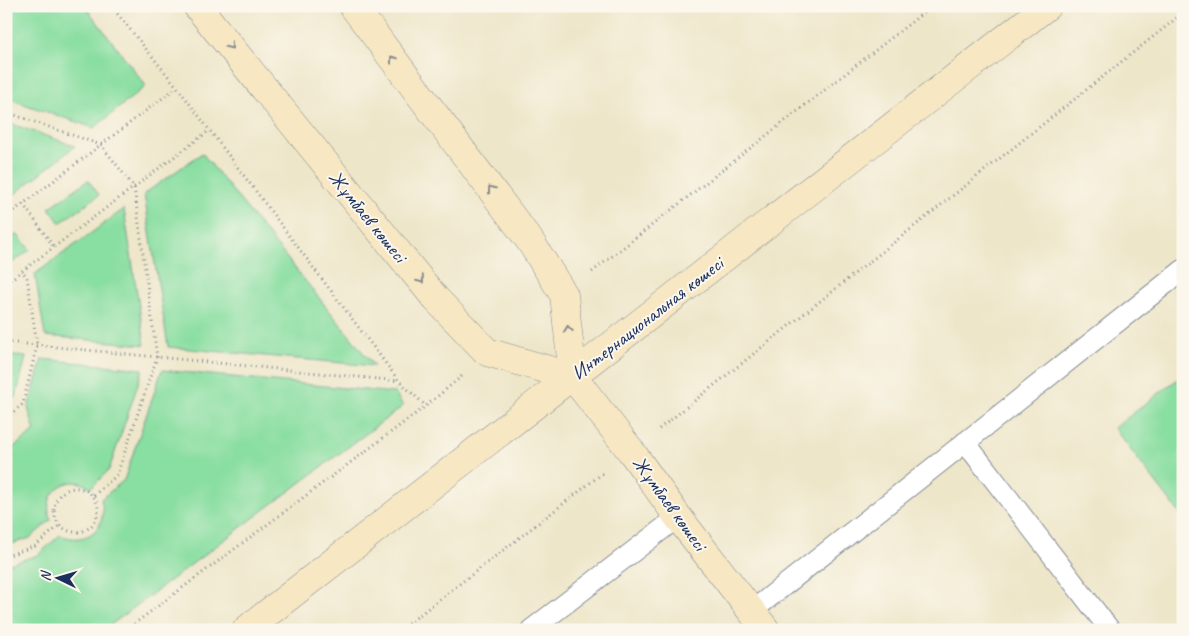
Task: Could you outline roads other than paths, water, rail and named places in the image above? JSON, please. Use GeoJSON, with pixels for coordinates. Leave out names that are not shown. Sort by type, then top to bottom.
{"type":"FeatureCollection","features":[{"type":"Feature","properties":{"kind":"main road"},"geometry":{"type":"LineString","coordinates":[[353,6],[530,241],[564,295],[573,377]]}},
{"type":"Feature","properties":{"kind":"main road","name":"Интернациональная көшесі"},"geometry":{"type":"LineString","coordinates":[[246,630],[1047,6]]}},
{"type":"Feature","properties":{"kind":"main road","name":"Жұмбаев көшесі"},"geometry":{"type":"LineString","coordinates":[[199,7],[436,298],[487,352],[573,377],[632,451],[678,517],[759,620]]}},
{"type":"Feature","properties":{"kind":"lane"},"geometry":{"type":"LineString","coordinates":[[759,620],[965,442],[1183,270]]}},
{"type":"Feature","properties":{"kind":"lane"},"geometry":{"type":"LineString","coordinates":[[965,442],[1110,630]]}},
{"type":"Feature","properties":{"kind":"lane"},"geometry":{"type":"LineString","coordinates":[[531,630],[678,517]]}}]}
